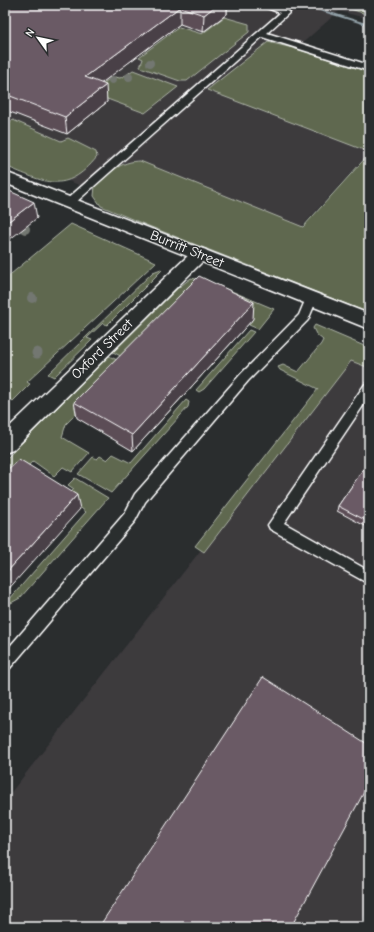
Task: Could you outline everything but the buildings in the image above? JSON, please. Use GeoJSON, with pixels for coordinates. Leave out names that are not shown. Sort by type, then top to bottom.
{"type":"FeatureCollection","features":[{"type":"Feature","properties":{"kind":"street","name":"Burritt Street"},"geometry":{"type":"LineString","coordinates":[[5,177],[369,322]]}},
{"type":"Feature","properties":{"kind":"street","name":"Oxford Street"},"geometry":{"type":"LineString","coordinates":[[5,444],[200,254]]}},
{"type":"Feature","properties":{"kind":"lane"},"geometry":{"type":"LineString","coordinates":[[70,202],[286,12],[264,5]]}},
{"type":"Feature","properties":{"kind":"lane"},"geometry":{"type":"LineString","coordinates":[[260,34],[369,68]]}},
{"type":"Feature","properties":{"kind":"lane"},"geometry":{"type":"LineString","coordinates":[[5,663],[130,517],[140,498],[244,378],[304,317],[311,299]]}},
{"type":"Feature","properties":{"kind":"lane"},"geometry":{"type":"LineString","coordinates":[[369,387],[275,525],[369,578]]}},
{"type":"Feature","properties":{"kind":"shaded area"},"geometry":{"type":"Polygon","coordinates":[[[5,5],[369,5],[369,19],[339,11],[282,61],[369,91],[369,153],[273,258],[5,157],[5,5]]]}},
{"type":"Feature","properties":{"kind":"shaded area"},"geometry":{"type":"Polygon","coordinates":[[[356,352],[369,357],[369,907],[359,927],[5,927],[5,800],[356,352]]]}},
{"type":"Feature","properties":{"kind":"green space"},"geometry":{"type":"Polygon","coordinates":[[[338,5],[369,5],[369,15],[338,5]]]}},
{"type":"Feature","properties":{"kind":"green space"},"geometry":{"type":"Polygon","coordinates":[[[224,17],[249,24],[249,32],[187,81],[180,81],[140,67],[143,59],[139,57],[179,27],[202,34],[224,17]]]}},
{"type":"Feature","properties":{"kind":"green space"},"geometry":{"type":"Polygon","coordinates":[[[268,42],[297,49],[369,72],[369,152],[207,90],[268,42]]]}},
{"type":"Feature","properties":{"kind":"green space"},"geometry":{"type":"Polygon","coordinates":[[[133,70],[178,87],[145,113],[91,93],[109,79],[115,77],[120,78],[133,70]]]}},
{"type":"Feature","properties":{"kind":"green space"},"geometry":{"type":"Polygon","coordinates":[[[13,120],[61,141],[68,138],[96,152],[97,157],[86,169],[75,177],[64,181],[54,182],[32,177],[5,166],[5,125],[13,120]]]}},
{"type":"Feature","properties":{"kind":"green space"},"geometry":{"type":"Polygon","coordinates":[[[369,154],[369,313],[101,206],[94,196],[95,186],[110,172],[121,165],[140,161],[303,227],[369,154]]]}},
{"type":"Feature","properties":{"kind":"green space"},"geometry":{"type":"Polygon","coordinates":[[[71,224],[156,262],[27,382],[30,384],[13,401],[5,396],[5,279],[71,224]]]}},
{"type":"Feature","properties":{"kind":"green space"},"geometry":{"type":"Polygon","coordinates":[[[162,270],[107,325],[103,323],[87,338],[92,340],[54,377],[48,374],[153,272],[162,270]]]}},
{"type":"Feature","properties":{"kind":"green space"},"geometry":{"type":"Polygon","coordinates":[[[191,278],[210,282],[274,309],[258,329],[249,325],[252,322],[237,314],[128,360],[113,352],[178,288],[191,278]]]}},
{"type":"Feature","properties":{"kind":"green space"},"geometry":{"type":"Polygon","coordinates":[[[315,325],[369,348],[369,366],[367,367],[351,361],[204,552],[195,546],[318,389],[280,370],[278,367],[283,365],[298,372],[323,340],[316,334],[313,328],[315,325]]]}},
{"type":"Feature","properties":{"kind":"green space"},"geometry":{"type":"Polygon","coordinates":[[[249,330],[254,332],[204,389],[199,392],[196,390],[249,330]]]}},
{"type":"Feature","properties":{"kind":"green space"},"geometry":{"type":"Polygon","coordinates":[[[109,356],[125,364],[66,424],[62,437],[89,453],[72,472],[63,467],[54,476],[33,461],[5,488],[5,460],[109,356]]]}},
{"type":"Feature","properties":{"kind":"green space"},"geometry":{"type":"Polygon","coordinates":[[[186,400],[189,402],[188,407],[111,493],[78,474],[93,457],[97,459],[100,456],[107,460],[113,454],[131,463],[186,400]]]}},
{"type":"Feature","properties":{"kind":"green space"},"geometry":{"type":"Polygon","coordinates":[[[75,478],[108,498],[20,598],[11,603],[8,601],[86,512],[67,497],[74,489],[68,485],[75,478]]]}},
{"type":"Feature","properties":{"kind":"waterway"},"geometry":{"type":"LineString","coordinates":[[302,5],[369,25]]}}]}
